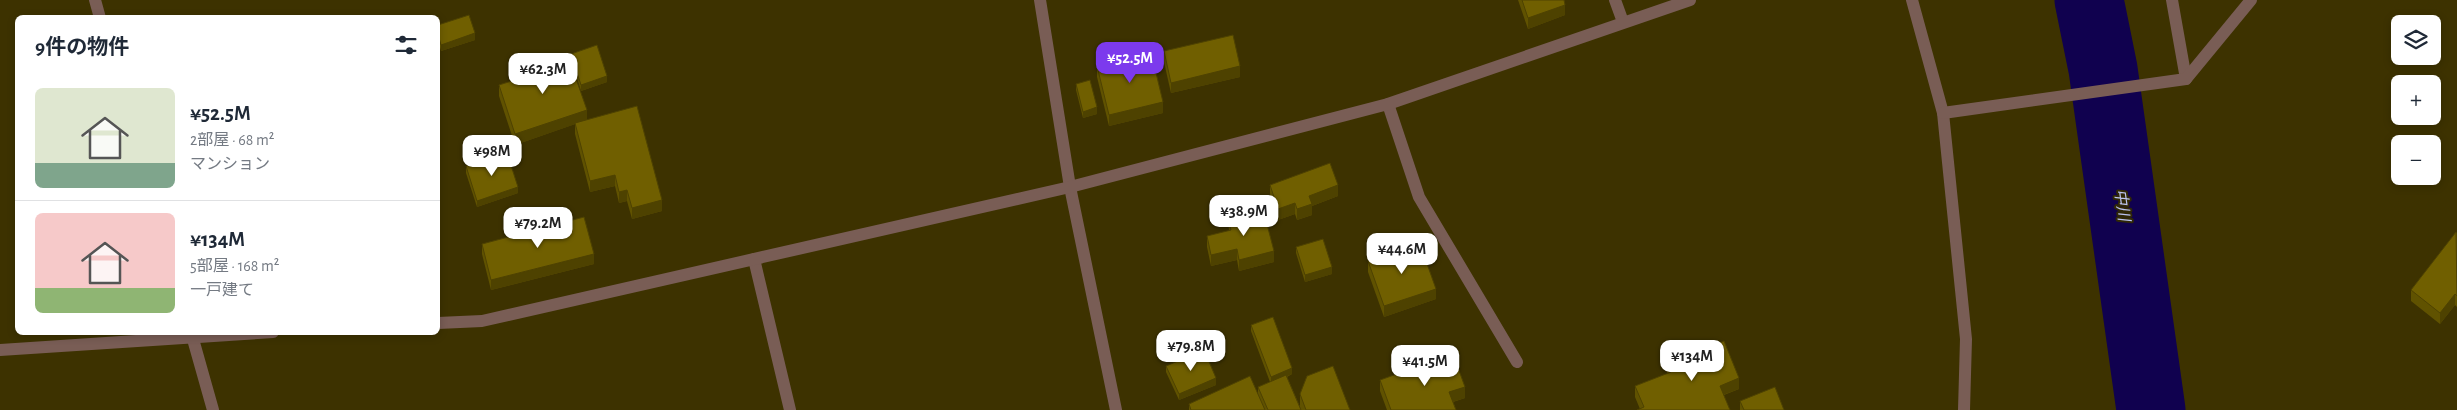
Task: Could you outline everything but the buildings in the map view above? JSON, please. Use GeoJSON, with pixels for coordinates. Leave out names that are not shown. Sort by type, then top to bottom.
{"type":"FeatureCollection","features":[{"type":"Feature","properties":{"kind":"street"},"geometry":{"type":"LineString","coordinates":[[95,0],[99,15]]}},
{"type":"Feature","properties":{"kind":"street"},"geometry":{"type":"LineString","coordinates":[[1040,0],[1070,187],[1116,410]]}},
{"type":"Feature","properties":{"kind":"street"},"geometry":{"type":"LineString","coordinates":[[1615,0],[1623,22]]}},
{"type":"Feature","properties":{"kind":"street"},"geometry":{"type":"LineString","coordinates":[[440,323],[482,320],[1070,187],[1388,104],[1690,0]]}},
{"type":"Feature","properties":{"kind":"street"},"geometry":{"type":"LineString","coordinates":[[1912,0],[1943,113],[1966,339],[1964,410]]}},
{"type":"Feature","properties":{"kind":"street"},"geometry":{"type":"LineString","coordinates":[[2172,0],[2186,79]]}},
{"type":"Feature","properties":{"kind":"street"},"geometry":{"type":"LineString","coordinates":[[1943,113],[2186,79],[2251,0]]}},
{"type":"Feature","properties":{"kind":"street"},"geometry":{"type":"LineString","coordinates":[[1388,104],[1419,197],[1516,362]]}},
{"type":"Feature","properties":{"kind":"street"},"geometry":{"type":"LineString","coordinates":[[754,259],[790,410]]}},
{"type":"Feature","properties":{"kind":"street"},"geometry":{"type":"LineString","coordinates":[[0,350],[192,335],[213,410]]}},
{"type":"Feature","properties":{"kind":"waterway","name":"中川"},"geometry":{"type":"LineString","coordinates":[[2089,0],[2103,69],[2151,410]]}}]}
